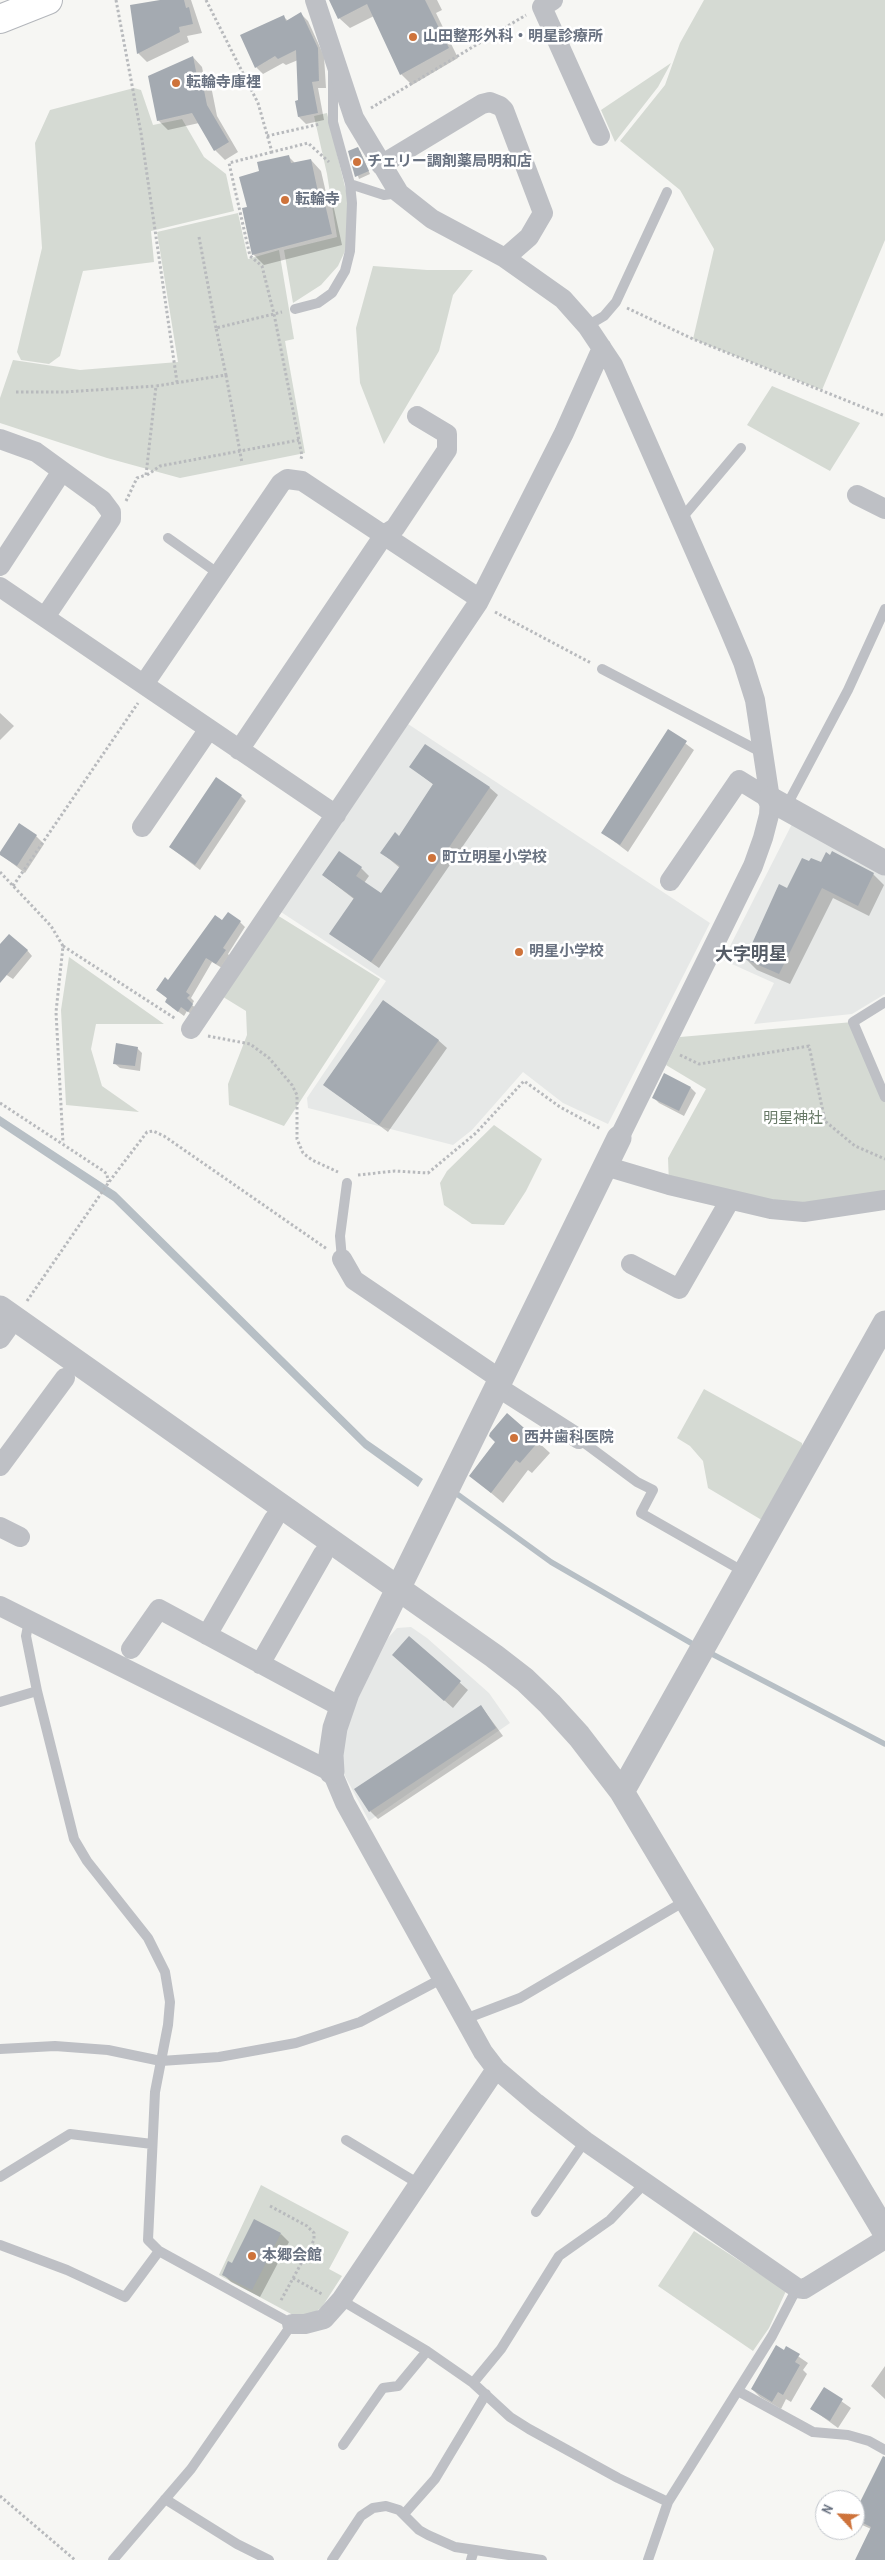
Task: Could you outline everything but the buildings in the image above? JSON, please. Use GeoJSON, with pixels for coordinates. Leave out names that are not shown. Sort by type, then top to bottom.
{"type":"FeatureCollection","features":[{"type":"Feature","properties":{"kind":"main road"},"geometry":{"type":"LineString","coordinates":[[0,19],[48,0]]}},
{"type":"Feature","properties":{"kind":"street"},"geometry":{"type":"LineString","coordinates":[[315,0],[354,118],[399,192],[432,219],[505,258],[563,299],[587,326],[622,380],[743,662],[755,700],[764,753],[778,804],[767,826],[753,866],[498,1382],[341,1707],[333,1736],[332,1772],[345,1803],[483,2052],[496,2069],[536,2103],[585,2141],[797,2288],[804,2289],[885,2239]]}},
{"type":"Feature","properties":{"kind":"street"},"geometry":{"type":"LineString","coordinates":[[548,4],[600,136]]}},
{"type":"Feature","properties":{"kind":"street"},"geometry":{"type":"LineString","coordinates":[[381,165],[482,104],[490,102],[500,106],[504,110],[543,213],[529,237],[505,258]]}},
{"type":"Feature","properties":{"kind":"street"},"geometry":{"type":"LineString","coordinates":[[191,1029],[479,601],[564,433],[602,348]]}},
{"type":"Feature","properties":{"kind":"street"},"geometry":{"type":"LineString","coordinates":[[239,750],[384,535],[395,528],[448,450],[446,434],[417,416]]}},
{"type":"Feature","properties":{"kind":"street"},"geometry":{"type":"LineString","coordinates":[[0,439],[36,452],[102,500],[111,512],[111,518],[45,617]]}},
{"type":"Feature","properties":{"kind":"street"},"geometry":{"type":"LineString","coordinates":[[0,566],[62,471]]}},
{"type":"Feature","properties":{"kind":"street"},"geometry":{"type":"LineString","coordinates":[[146,685],[281,483],[294,478],[302,481],[384,535],[479,601]]}},
{"type":"Feature","properties":{"kind":"street"},"geometry":{"type":"LineString","coordinates":[[857,495],[885,509]]}},
{"type":"Feature","properties":{"kind":"street"},"geometry":{"type":"LineString","coordinates":[[0,588],[336,815]]}},
{"type":"Feature","properties":{"kind":"street"},"geometry":{"type":"LineString","coordinates":[[142,826],[209,729]]}},
{"type":"Feature","properties":{"kind":"street"},"geometry":{"type":"LineString","coordinates":[[670,881],[739,780],[778,804],[885,863]]}},
{"type":"Feature","properties":{"kind":"street"},"geometry":{"type":"LineString","coordinates":[[605,1166],[668,1185],[771,1209],[804,1212],[885,1200]]}},
{"type":"Feature","properties":{"kind":"street"},"geometry":{"type":"LineString","coordinates":[[631,1264],[679,1289],[730,1200]]}},
{"type":"Feature","properties":{"kind":"street"},"geometry":{"type":"LineString","coordinates":[[342,1260],[354,1280],[579,1440]]}},
{"type":"Feature","properties":{"kind":"street"},"geometry":{"type":"LineString","coordinates":[[0,1339],[7,1313],[525,1680],[579,1736],[622,1792],[685,1901],[885,2232]]}},
{"type":"Feature","properties":{"kind":"street"},"geometry":{"type":"LineString","coordinates":[[622,1792],[885,1323]]}},
{"type":"Feature","properties":{"kind":"street"},"geometry":{"type":"LineString","coordinates":[[0,1466],[67,1375]]}},
{"type":"Feature","properties":{"kind":"street"},"geometry":{"type":"LineString","coordinates":[[207,1635],[274,1519]]}},
{"type":"Feature","properties":{"kind":"street"},"geometry":{"type":"LineString","coordinates":[[0,1527],[20,1537]]}},
{"type":"Feature","properties":{"kind":"street"},"geometry":{"type":"LineString","coordinates":[[260,1664],[323,1554]]}},
{"type":"Feature","properties":{"kind":"street"},"geometry":{"type":"LineString","coordinates":[[0,1606],[332,1772]]}},
{"type":"Feature","properties":{"kind":"street"},"geometry":{"type":"LineString","coordinates":[[131,1649],[159,1609],[341,1707]]}},
{"type":"Feature","properties":{"kind":"street"},"geometry":{"type":"LineString","coordinates":[[292,2324],[305,2324],[324,2319],[341,2300],[496,2069]]}},
{"type":"Feature","properties":{"kind":"lane"},"geometry":{"type":"LineString","coordinates":[[294,309],[318,303],[332,293],[345,271],[350,251],[352,225],[350,184],[333,122],[332,73],[336,66]]}},
{"type":"Feature","properties":{"kind":"lane"},"geometry":{"type":"LineString","coordinates":[[350,184],[384,195],[399,192]]}},
{"type":"Feature","properties":{"kind":"lane"},"geometry":{"type":"LineString","coordinates":[[587,326],[604,316],[616,302],[668,192]]}},
{"type":"Feature","properties":{"kind":"lane"},"geometry":{"type":"LineString","coordinates":[[682,519],[741,448]]}},
{"type":"Feature","properties":{"kind":"lane"},"geometry":{"type":"LineString","coordinates":[[168,538],[219,574]]}},
{"type":"Feature","properties":{"kind":"lane"},"geometry":{"type":"LineString","coordinates":[[778,804],[848,690],[885,609]]}},
{"type":"Feature","properties":{"kind":"lane"},"geometry":{"type":"LineString","coordinates":[[602,669],[764,753]]}},
{"type":"Feature","properties":{"kind":"lane"},"geometry":{"type":"LineString","coordinates":[[885,1002],[853,1022],[885,1097]]}},
{"type":"Feature","properties":{"kind":"lane"},"geometry":{"type":"LineString","coordinates":[[342,1260],[340,1236],[347,1183]]}},
{"type":"Feature","properties":{"kind":"lane"},"geometry":{"type":"LineString","coordinates":[[579,1440],[637,1482],[653,1490],[641,1513],[746,1573]]}},
{"type":"Feature","properties":{"kind":"lane"},"geometry":{"type":"LineString","coordinates":[[29,1621],[26,1636],[74,1839],[87,1861],[148,1938],[165,1972],[170,2002],[168,2025],[155,2092],[147,2235],[151,2244],[159,2251],[292,2324],[191,2469],[113,2560]]}},
{"type":"Feature","properties":{"kind":"lane"},"geometry":{"type":"LineString","coordinates":[[0,1702],[38,1691]]}},
{"type":"Feature","properties":{"kind":"lane"},"geometry":{"type":"LineString","coordinates":[[465,2019],[520,1998],[685,1901]]}},
{"type":"Feature","properties":{"kind":"lane"},"geometry":{"type":"LineString","coordinates":[[0,2049],[55,2046],[108,2050],[161,2060],[219,2058],[296,2044],[360,2022],[443,1978]]}},
{"type":"Feature","properties":{"kind":"lane"},"geometry":{"type":"LineString","coordinates":[[0,2177],[70,2134],[152,2144]]}},
{"type":"Feature","properties":{"kind":"lane"},"geometry":{"type":"LineString","coordinates":[[346,2140],[419,2184]]}},
{"type":"Feature","properties":{"kind":"lane"},"geometry":{"type":"LineString","coordinates":[[536,2212],[585,2141]]}},
{"type":"Feature","properties":{"kind":"lane"},"geometry":{"type":"LineString","coordinates":[[473,2384],[501,2349],[559,2256],[610,2220],[645,2183]]}},
{"type":"Feature","properties":{"kind":"lane"},"geometry":{"type":"LineString","coordinates":[[0,2245],[67,2270],[126,2296],[159,2251]]}},
{"type":"Feature","properties":{"kind":"lane"},"geometry":{"type":"LineString","coordinates":[[648,2560],[668,2502],[772,2336],[797,2288]]}},
{"type":"Feature","properties":{"kind":"lane"},"geometry":{"type":"LineString","coordinates":[[341,2300],[427,2352],[486,2394],[510,2417],[545,2439],[641,2490],[668,2502]]}},
{"type":"Feature","properties":{"kind":"lane"},"geometry":{"type":"LineString","coordinates":[[343,2445],[382,2388],[398,2386],[427,2352]]}},
{"type":"Feature","properties":{"kind":"lane"},"geometry":{"type":"LineString","coordinates":[[738,2391],[813,2432],[848,2435],[869,2441],[885,2450]]}},
{"type":"Feature","properties":{"kind":"lane"},"geometry":{"type":"LineString","coordinates":[[404,2514],[436,2479],[486,2394]]}},
{"type":"Feature","properties":{"kind":"lane"},"geometry":{"type":"LineString","coordinates":[[165,2499],[237,2544],[269,2560]]}},
{"type":"Feature","properties":{"kind":"lane"},"geometry":{"type":"LineString","coordinates":[[332,2560],[355,2522],[367,2511],[386,2506],[404,2514],[419,2530],[473,2555],[483,2549],[542,2560]]}},
{"type":"Feature","properties":{"kind":"path"},"geometry":{"type":"LineString","coordinates":[[116,0],[141,132],[177,382]]}},
{"type":"Feature","properties":{"kind":"path"},"geometry":{"type":"LineString","coordinates":[[206,0],[258,103],[272,152]]}},
{"type":"Feature","properties":{"kind":"path"},"geometry":{"type":"LineString","coordinates":[[354,118],[548,4]]}},
{"type":"Feature","properties":{"kind":"path"},"geometry":{"type":"LineString","coordinates":[[267,136],[333,122]]}},
{"type":"Feature","properties":{"kind":"path"},"geometry":{"type":"LineString","coordinates":[[294,478],[302,456],[274,314],[262,266],[250,256],[229,163],[308,143]]}},
{"type":"Feature","properties":{"kind":"path"},"geometry":{"type":"LineString","coordinates":[[199,237],[242,463]]}},
{"type":"Feature","properties":{"kind":"path"},"geometry":{"type":"LineString","coordinates":[[616,302],[693,339],[885,416]]}},
{"type":"Feature","properties":{"kind":"path"},"geometry":{"type":"LineString","coordinates":[[216,328],[294,309]]}},
{"type":"Feature","properties":{"kind":"path"},"geometry":{"type":"LineString","coordinates":[[16,392],[65,392],[156,386],[226,375]]}},
{"type":"Feature","properties":{"kind":"path"},"geometry":{"type":"LineString","coordinates":[[146,475],[156,386]]}},
{"type":"Feature","properties":{"kind":"path"},"geometry":{"type":"LineString","coordinates":[[111,512],[126,500],[137,478],[146,475],[160,466],[299,440]]}},
{"type":"Feature","properties":{"kind":"path"},"geometry":{"type":"LineString","coordinates":[[479,601],[602,669]]}},
{"type":"Feature","properties":{"kind":"path"},"geometry":{"type":"LineString","coordinates":[[13,886],[146,685]]}},
{"type":"Feature","properties":{"kind":"path"},"geometry":{"type":"LineString","coordinates":[[0,872],[51,926],[63,946],[191,1029],[210,1037],[250,1044],[269,1058],[292,1085],[297,1095],[296,1139],[303,1154],[337,1171],[347,1183],[360,1174],[395,1171],[428,1173],[476,1133],[524,1080],[560,1107],[619,1138]]}},
{"type":"Feature","properties":{"kind":"path"},"geometry":{"type":"LineString","coordinates":[[63,946],[56,1012],[63,1143]]}},
{"type":"Feature","properties":{"kind":"path"},"geometry":{"type":"LineString","coordinates":[[664,1046],[699,1064],[809,1046],[825,1121],[855,1146],[885,1158]]}},
{"type":"Feature","properties":{"kind":"path"},"geometry":{"type":"LineString","coordinates":[[0,1103],[102,1170],[107,1174],[108,1182]]}},
{"type":"Feature","properties":{"kind":"path"},"geometry":{"type":"LineString","coordinates":[[7,1313],[100,1195],[146,1132],[153,1130],[342,1260]]}},
{"type":"Feature","properties":{"kind":"path"},"geometry":{"type":"LineString","coordinates":[[270,2206],[307,2226],[314,2233],[314,2240],[274,2314]]}},
{"type":"Feature","properties":{"kind":"path"},"geometry":{"type":"LineString","coordinates":[[293,2278],[332,2299],[341,2300]]}},
{"type":"Feature","properties":{"kind":"path"},"geometry":{"type":"LineString","coordinates":[[0,2496],[75,2560]]}},
{"type":"Feature","properties":{"kind":"shaded area","name":"明星小学校"},"geometry":{"type":"Polygon","coordinates":[[[408,724],[710,923],[608,1124],[563,1103],[523,1072],[472,1130],[453,1145],[308,1108],[307,1098],[386,981],[281,912],[408,724]]]}},
{"type":"Feature","properties":{"kind":"shaded area"},"geometry":{"type":"Polygon","coordinates":[[[793,822],[885,870],[885,994],[852,1014],[754,1024],[774,983],[723,960],[793,822]]]}},
{"type":"Feature","properties":{"kind":"shaded area"},"geometry":{"type":"Polygon","coordinates":[[[0,1116],[116,1192],[367,1440],[423,1479],[418,1487],[364,1448],[113,1201],[0,1126],[0,1116]]]}},
{"type":"Feature","properties":{"kind":"shaded area"},"geometry":{"type":"Polygon","coordinates":[[[411,1627],[427,1638],[489,1693],[510,1723],[369,1821],[344,1774],[340,1750],[346,1722],[388,1638],[397,1628],[411,1627]]]}},
{"type":"Feature","properties":{"kind":"green space"},"geometry":{"type":"Polygon","coordinates":[[[704,0],[885,0],[885,240],[822,390],[693,339],[714,249],[680,190],[620,141],[665,85],[680,43],[704,0]]]}},
{"type":"Feature","properties":{"kind":"green space"},"geometry":{"type":"Polygon","coordinates":[[[671,63],[658,87],[615,142],[601,110],[671,63]]]}},
{"type":"Feature","properties":{"kind":"green space"},"geometry":{"type":"Polygon","coordinates":[[[134,88],[141,90],[153,125],[182,119],[204,157],[226,174],[234,211],[151,231],[154,262],[83,271],[60,356],[49,364],[21,360],[17,352],[42,248],[35,143],[50,110],[134,88]]]}},
{"type":"Feature","properties":{"kind":"green space"},"geometry":{"type":"Polygon","coordinates":[[[327,113],[349,203],[346,249],[338,266],[321,285],[293,303],[284,250],[337,237],[327,174],[314,116],[327,113]]]}},
{"type":"Feature","properties":{"kind":"green space"},"geometry":{"type":"Polygon","coordinates":[[[238,213],[248,259],[279,250],[294,339],[285,341],[305,453],[180,478],[107,458],[0,423],[0,398],[13,360],[80,370],[178,362],[157,232],[238,213]]]}},
{"type":"Feature","properties":{"kind":"green space"},"geometry":{"type":"Polygon","coordinates":[[[373,266],[427,270],[473,270],[453,295],[439,351],[384,444],[360,383],[356,328],[373,266]]]}},
{"type":"Feature","properties":{"kind":"green space"},"geometry":{"type":"Polygon","coordinates":[[[772,386],[860,423],[830,471],[747,425],[772,386]]]}},
{"type":"Feature","properties":{"kind":"green space"},"geometry":{"type":"Polygon","coordinates":[[[277,915],[380,979],[284,1126],[229,1105],[228,1084],[247,1035],[246,1011],[220,995],[277,915]]]}},
{"type":"Feature","properties":{"kind":"green space"},"geometry":{"type":"Polygon","coordinates":[[[69,957],[164,1024],[96,1024],[91,1049],[102,1086],[139,1112],[66,1105],[61,1010],[69,957]]]}},
{"type":"Feature","properties":{"kind":"green space","name":"明星神社"},"geometry":{"type":"Polygon","coordinates":[[[853,1022],[885,1097],[885,1200],[804,1212],[669,1185],[668,1158],[706,1089],[666,1065],[680,1037],[853,1022]]]}},
{"type":"Feature","properties":{"kind":"green space"},"geometry":{"type":"Polygon","coordinates":[[[494,1125],[542,1159],[526,1191],[504,1225],[472,1224],[444,1205],[440,1183],[447,1171],[494,1125]]]}},
{"type":"Feature","properties":{"kind":"green space"},"geometry":{"type":"Polygon","coordinates":[[[704,1389],[802,1443],[803,1451],[765,1522],[708,1488],[703,1461],[690,1446],[677,1438],[704,1389]]]}},
{"type":"Feature","properties":{"kind":"green space"},"geometry":{"type":"Polygon","coordinates":[[[261,2185],[349,2232],[329,2269],[342,2276],[322,2307],[314,2313],[303,2316],[293,2315],[219,2275],[261,2185]]]}},
{"type":"Feature","properties":{"kind":"green space"},"geometry":{"type":"Polygon","coordinates":[[[694,2231],[786,2291],[769,2328],[753,2351],[658,2286],[694,2231]]]}},
{"type":"Feature","properties":{"kind":"waterway"},"geometry":{"type":"LineString","coordinates":[[457,1494],[551,1562],[691,1643]]}},
{"type":"Feature","properties":{"kind":"waterway"},"geometry":{"type":"LineString","coordinates":[[712,1654],[885,1744]]}},
{"type":"Feature","properties":{"kind":"place","name":"山田整形外科・明星診療所"},"geometry":{"type":"Point","coordinates":[413,37]}},
{"type":"Feature","properties":{"kind":"place","name":"転輪寺庫裡"},"geometry":{"type":"Point","coordinates":[176,83]}},
{"type":"Feature","properties":{"kind":"place","name":"チェリー調剤薬局明和店"},"geometry":{"type":"Point","coordinates":[357,162]}},
{"type":"Feature","properties":{"kind":"place","name":"転輪寺"},"geometry":{"type":"Point","coordinates":[285,200]}},
{"type":"Feature","properties":{"kind":"place","name":"町立明星小学校"},"geometry":{"type":"Point","coordinates":[432,858]}},
{"type":"Feature","properties":{"kind":"place","name":"明星小学校"},"geometry":{"type":"Point","coordinates":[519,952]}},
{"type":"Feature","properties":{"kind":"place","name":"西井歯科医院"},"geometry":{"type":"Point","coordinates":[514,1438]}},
{"type":"Feature","properties":{"kind":"place","name":"本郷会館"},"geometry":{"type":"Point","coordinates":[252,2256]}},
{"type":"Feature","properties":{"kind":"district","name":"大字明星"},"geometry":{"type":"Point","coordinates":[751,955]}}]}
